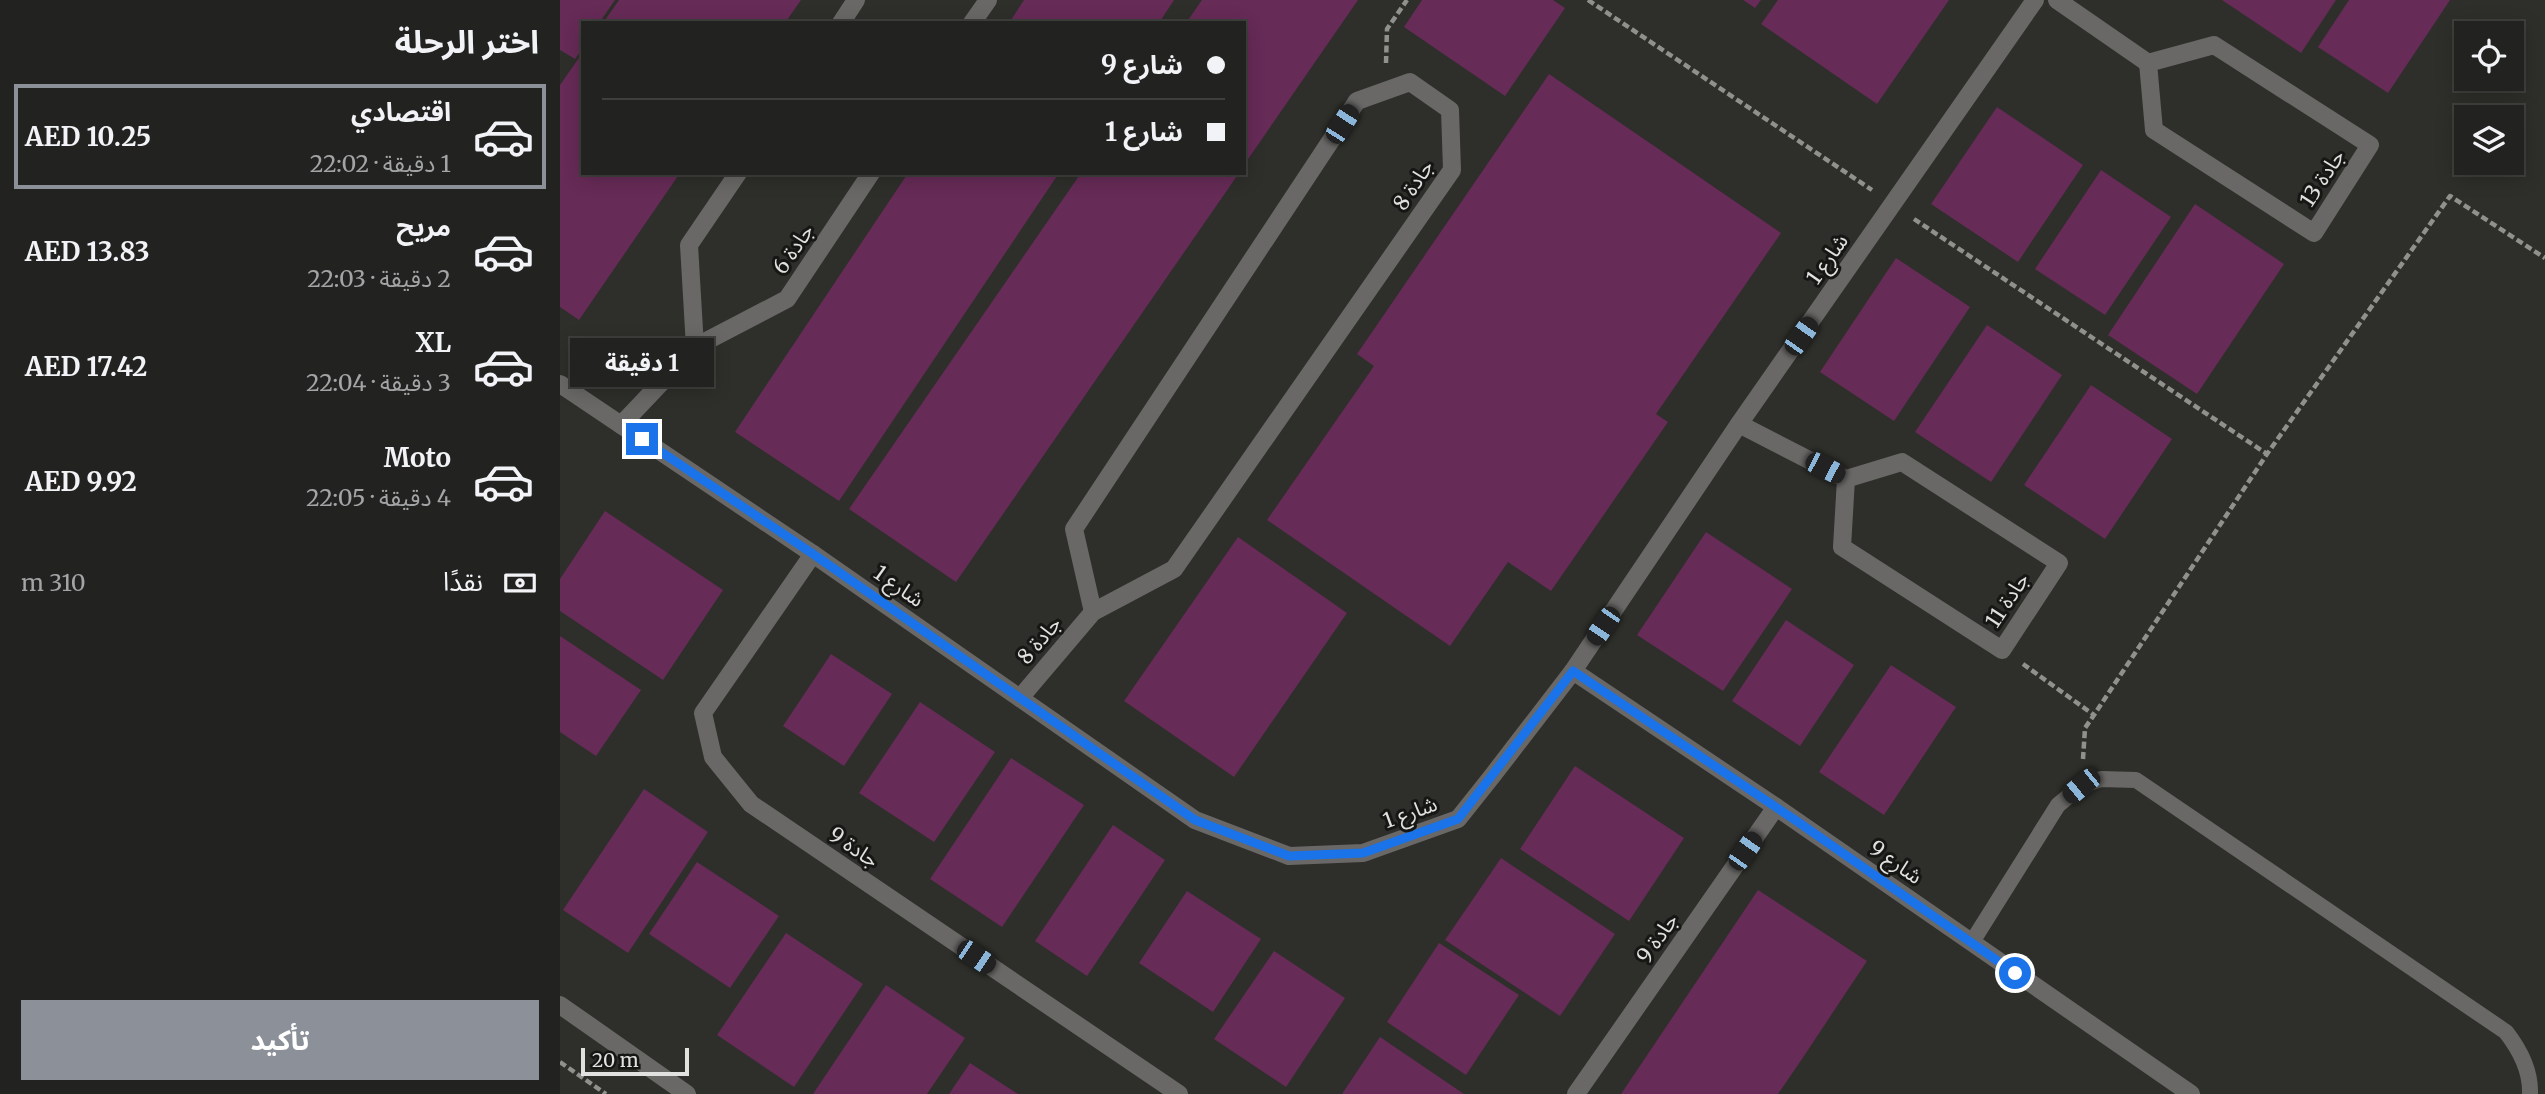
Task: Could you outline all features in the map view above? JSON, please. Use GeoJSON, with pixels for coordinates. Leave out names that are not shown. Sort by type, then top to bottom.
{"type":"FeatureCollection","features":[{"type":"Feature","properties":{"kind":"street"},"geometry":{"type":"LineString","coordinates":[[842,21],[856,0]]}},
{"type":"Feature","properties":{"kind":"street"},"geometry":{"type":"LineString","coordinates":[[973,21],[988,0]]}},
{"type":"Feature","properties":{"kind":"street","name":"شارع 1"},"geometry":{"type":"LineString","coordinates":[[560,384],[813,554],[1195,820],[1289,856],[1363,853],[1458,819],[1573,671],[1740,424],[2035,0]]}},
{"type":"Feature","properties":{"kind":"street"},"geometry":{"type":"LineString","coordinates":[[2057,0],[2148,63]]}},
{"type":"Feature","properties":{"kind":"street","name":"جادة 13"},"geometry":{"type":"LineString","coordinates":[[2214,45],[2371,145],[2314,233],[2154,130],[2148,63],[2214,45]]}},
{"type":"Feature","properties":{"kind":"street","name":"جادة 8"},"geometry":{"type":"LineString","coordinates":[[1020,698],[1093,612],[1174,569],[1452,170],[1450,110],[1410,82],[1357,101],[1074,529],[1093,612]]}},
{"type":"Feature","properties":{"kind":"street"},"geometry":{"type":"LineString","coordinates":[[695,347],[689,245],[737,175]]}},
{"type":"Feature","properties":{"kind":"street","name":"جادة 6"},"geometry":{"type":"LineString","coordinates":[[621,425],[695,347],[787,299],[870,175]]}},
{"type":"Feature","properties":{"kind":"street"},"geometry":{"type":"LineString","coordinates":[[1740,424],[1846,479]]}},
{"type":"Feature","properties":{"kind":"street","name":"جادة 11"},"geometry":{"type":"LineString","coordinates":[[1902,462],[2059,563],[2002,650],[1842,547],[1846,479],[1902,462]]}},
{"type":"Feature","properties":{"kind":"street","name":"جادة 9"},"geometry":{"type":"LineString","coordinates":[[813,554],[703,713],[713,757],[751,804],[1180,1094]]}},
{"type":"Feature","properties":{"kind":"street","name":"شارع 9"},"geometry":{"type":"LineString","coordinates":[[1573,671],[1776,807],[2191,1094]]}},
{"type":"Feature","properties":{"kind":"street","name":"جادة 9"},"geometry":{"type":"LineString","coordinates":[[1576,1094],[1776,807]]}},
{"type":"Feature","properties":{"kind":"street"},"geometry":{"type":"LineString","coordinates":[[560,1005],[687,1094]]}},
{"type":"Feature","properties":{"kind":"lane"},"geometry":{"type":"LineString","coordinates":[[1972,942],[2058,805],[2081,786],[2101,779],[2136,780],[2505,1032],[2519,1048],[2531,1080],[2530,1094]]}},
{"type":"Feature","properties":{"kind":"path"},"geometry":{"type":"LineString","coordinates":[[1386,91],[1387,29],[1407,0]]}},
{"type":"Feature","properties":{"kind":"path"},"geometry":{"type":"LineString","coordinates":[[1588,0],[2267,454]]}},
{"type":"Feature","properties":{"kind":"path"},"geometry":{"type":"LineString","coordinates":[[2081,786],[2085,728],[2267,454],[2450,195],[2545,258]]}},
{"type":"Feature","properties":{"kind":"path"},"geometry":{"type":"LineString","coordinates":[[2002,650],[2094,715]]}},
{"type":"Feature","properties":{"kind":"path"},"geometry":{"type":"LineString","coordinates":[[560,1062],[606,1094]]}},
{"type":"Feature","properties":{"kind":"building"},"geometry":{"type":"Polygon","coordinates":[[[560,0],[615,0],[600,21],[581,21],[581,51],[575,59],[560,50],[560,0]]]}},
{"type":"Feature","properties":{"kind":"building"},"geometry":{"type":"Polygon","coordinates":[[[619,0],[801,0],[786,21],[604,21],[619,0]]]}},
{"type":"Feature","properties":{"kind":"building"},"geometry":{"type":"Polygon","coordinates":[[[1024,0],[1174,0],[1160,21],[1010,21],[1024,0]]]}},
{"type":"Feature","properties":{"kind":"building"},"geometry":{"type":"Polygon","coordinates":[[[1202,0],[1358,0],[1246,162],[1246,21],[1187,21],[1202,0]]]}},
{"type":"Feature","properties":{"kind":"building"},"geometry":{"type":"Polygon","coordinates":[[[1422,0],[1553,0],[1565,8],[1505,96],[1404,27],[1422,0]]]}},
{"type":"Feature","properties":{"kind":"building"},"geometry":{"type":"Polygon","coordinates":[[[1743,0],[1761,0],[1755,8],[1743,0]]]}},
{"type":"Feature","properties":{"kind":"building"},"geometry":{"type":"Polygon","coordinates":[[[1778,0],[1949,0],[1877,104],[1761,24],[1778,0]]]}},
{"type":"Feature","properties":{"kind":"building"},"geometry":{"type":"Polygon","coordinates":[[[2222,0],[2336,0],[2301,53],[2222,0]]]}},
{"type":"Feature","properties":{"kind":"building"},"geometry":{"type":"Polygon","coordinates":[[[2349,0],[2450,0],[2388,93],[2318,47],[2349,0]]]}},
{"type":"Feature","properties":{"kind":"building"},"geometry":{"type":"Polygon","coordinates":[[[581,55],[581,175],[679,175],[579,320],[560,307],[560,85],[581,55]]]}},
{"type":"Feature","properties":{"kind":"building"},"geometry":{"type":"Polygon","coordinates":[[[1549,74],[1781,233],[1656,414],[1668,422],[1551,591],[1508,562],[1450,646],[1267,520],[1374,366],[1357,354],[1549,74]]]}},
{"type":"Feature","properties":{"kind":"building"},"geometry":{"type":"Polygon","coordinates":[[[1997,107],[2083,165],[2018,262],[1931,204],[1997,107]]]}},
{"type":"Feature","properties":{"kind":"building"},"geometry":{"type":"Polygon","coordinates":[[[2101,170],[2171,217],[2105,315],[2035,269],[2101,170]]]}},
{"type":"Feature","properties":{"kind":"building"},"geometry":{"type":"Polygon","coordinates":[[[907,175],[1058,175],[839,501],[735,432],[907,175]]]}},
{"type":"Feature","properties":{"kind":"building"},"geometry":{"type":"Polygon","coordinates":[[[1080,175],[1238,175],[956,582],[849,509],[1080,175]]]}},
{"type":"Feature","properties":{"kind":"building"},"geometry":{"type":"Polygon","coordinates":[[[2195,204],[2284,264],[2197,394],[2108,335],[2195,204]]]}},
{"type":"Feature","properties":{"kind":"building"},"geometry":{"type":"Polygon","coordinates":[[[1896,258],[1970,307],[1894,421],[1820,372],[1896,258]]]}},
{"type":"Feature","properties":{"kind":"building"},"geometry":{"type":"Polygon","coordinates":[[[1987,325],[2062,375],[1991,482],[1915,432],[1987,325]]]}},
{"type":"Feature","properties":{"kind":"building"},"geometry":{"type":"Polygon","coordinates":[[[2091,385],[2172,439],[2105,539],[2024,485],[2091,385]]]}},
{"type":"Feature","properties":{"kind":"building"},"geometry":{"type":"Polygon","coordinates":[[[605,511],[723,590],[663,680],[560,611],[560,579],[605,511]]]}},
{"type":"Feature","properties":{"kind":"building"},"geometry":{"type":"Polygon","coordinates":[[[1706,532],[1792,589],[1723,691],[1637,635],[1706,532]]]}},
{"type":"Feature","properties":{"kind":"building"},"geometry":{"type":"Polygon","coordinates":[[[1238,537],[1347,613],[1234,777],[1124,701],[1238,537]]]}},
{"type":"Feature","properties":{"kind":"building"},"geometry":{"type":"Polygon","coordinates":[[[1786,620],[1854,665],[1800,746],[1732,701],[1786,620]]]}},
{"type":"Feature","properties":{"kind":"building"},"geometry":{"type":"Polygon","coordinates":[[[560,636],[641,690],[596,756],[560,732],[560,636]]]}},
{"type":"Feature","properties":{"kind":"building"},"geometry":{"type":"Polygon","coordinates":[[[831,654],[892,694],[844,766],[783,726],[831,654]]]}},
{"type":"Feature","properties":{"kind":"building"},"geometry":{"type":"Polygon","coordinates":[[[1891,665],[1956,707],[1884,815],[1819,772],[1891,665]]]}},
{"type":"Feature","properties":{"kind":"building"},"geometry":{"type":"Polygon","coordinates":[[[920,702],[995,752],[934,842],[859,793],[920,702]]]}},
{"type":"Feature","properties":{"kind":"building"},"geometry":{"type":"Polygon","coordinates":[[[1011,758],[1084,805],[1002,927],[930,879],[1011,758]]]}},
{"type":"Feature","properties":{"kind":"building"},"geometry":{"type":"Polygon","coordinates":[[[1575,766],[1684,838],[1629,921],[1520,849],[1575,766]]]}},
{"type":"Feature","properties":{"kind":"building"},"geometry":{"type":"Polygon","coordinates":[[[644,789],[708,832],[628,953],[563,910],[644,789]]]}},
{"type":"Feature","properties":{"kind":"building"},"geometry":{"type":"Polygon","coordinates":[[[1113,825],[1165,860],[1087,976],[1035,941],[1113,825]]]}},
{"type":"Feature","properties":{"kind":"building"},"geometry":{"type":"Polygon","coordinates":[[[1501,858],[1615,934],[1560,1016],[1445,940],[1501,858]]]}},
{"type":"Feature","properties":{"kind":"building"},"geometry":{"type":"Polygon","coordinates":[[[697,862],[779,916],[730,988],[649,934],[697,862]]]}},
{"type":"Feature","properties":{"kind":"building"},"geometry":{"type":"Polygon","coordinates":[[[1758,890],[1867,961],[1802,1059],[1778,1094],[1621,1094],[1758,890]]]}},
{"type":"Feature","properties":{"kind":"building"},"geometry":{"type":"Polygon","coordinates":[[[1187,891],[1261,939],[1213,1012],[1139,963],[1187,891]]]}},
{"type":"Feature","properties":{"kind":"building"},"geometry":{"type":"Polygon","coordinates":[[[786,933],[863,984],[794,1087],[717,1035],[786,933]]]}},
{"type":"Feature","properties":{"kind":"building"},"geometry":{"type":"Polygon","coordinates":[[[1439,943],[1519,995],[1466,1075],[1387,1022],[1439,943]]]}},
{"type":"Feature","properties":{"kind":"building"},"geometry":{"type":"Polygon","coordinates":[[[1274,951],[1345,998],[1286,1087],[1214,1039],[1274,951]]]}},
{"type":"Feature","properties":{"kind":"building"},"geometry":{"type":"Polygon","coordinates":[[[886,985],[965,1038],[927,1094],[813,1094],[886,985]]]}},
{"type":"Feature","properties":{"kind":"building"},"geometry":{"type":"Polygon","coordinates":[[[1380,1037],[1464,1094],[1342,1094],[1380,1037]]]}},
{"type":"Feature","properties":{"kind":"building"},"geometry":{"type":"Polygon","coordinates":[[[970,1063],[1018,1094],[949,1094],[970,1063]]]}},
{"type":"Feature","properties":{"kind":"route"},"geometry":{"type":"LineString","coordinates":[[642,439],[813,554],[1195,820],[1289,856],[1363,853],[1458,819],[1573,671],[1798,822],[2015,973]]}}]}
